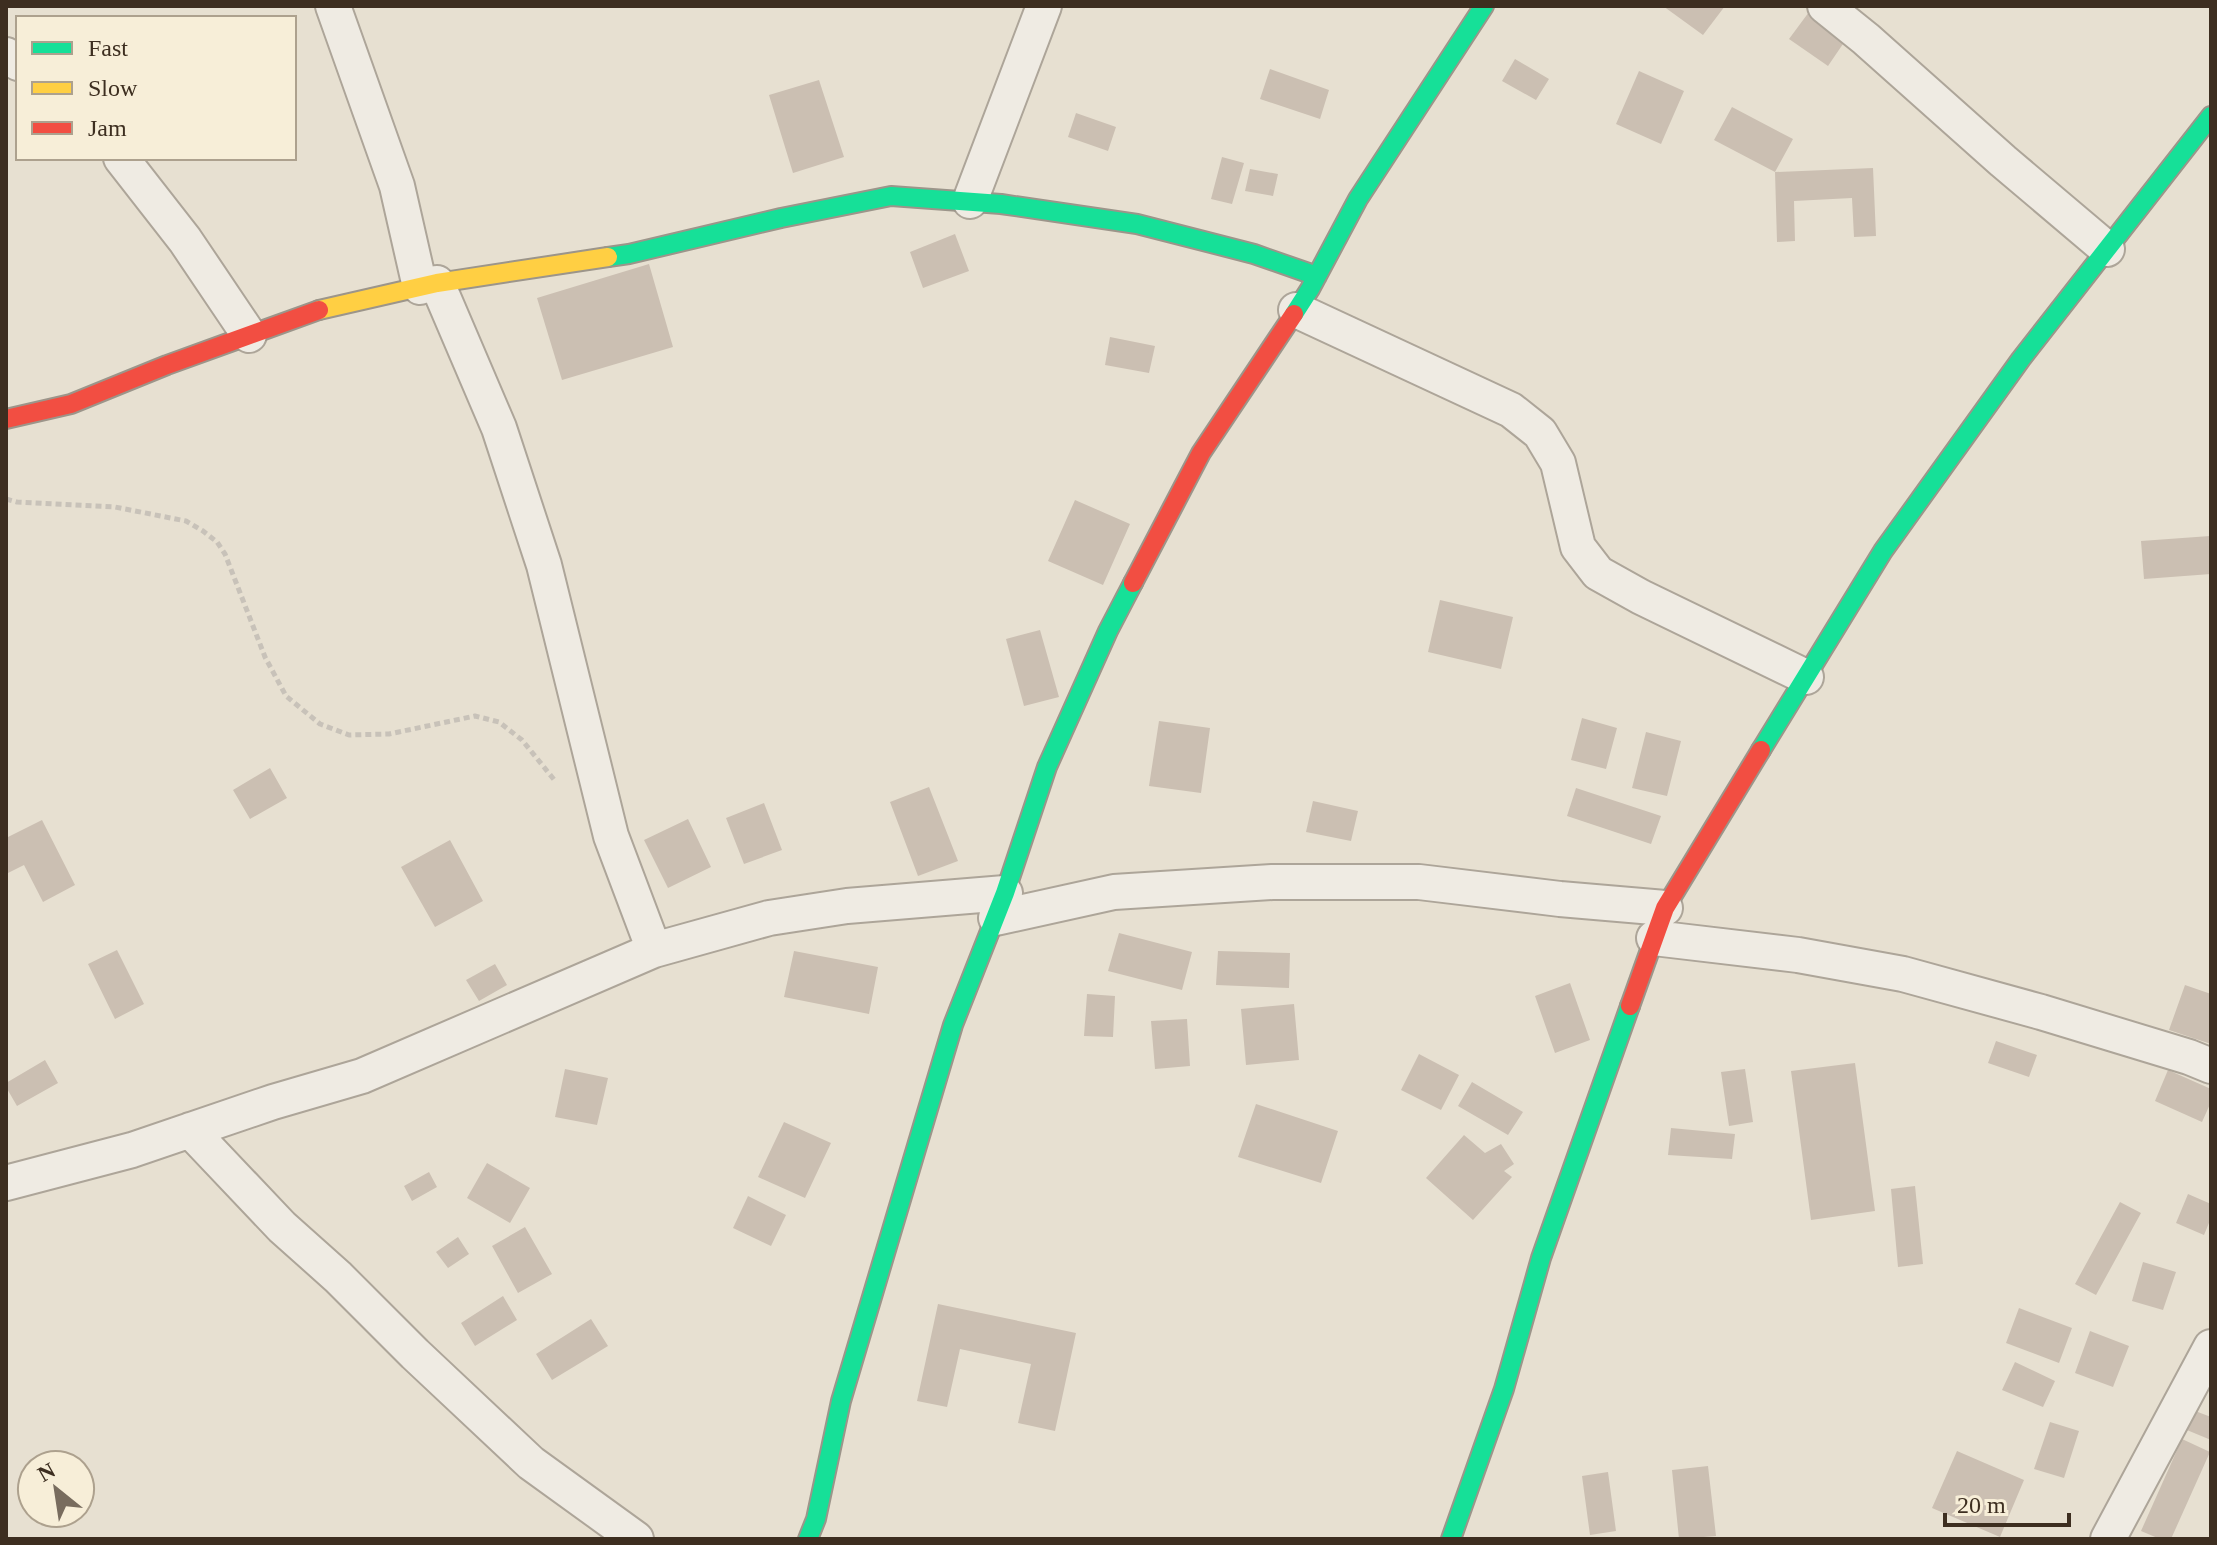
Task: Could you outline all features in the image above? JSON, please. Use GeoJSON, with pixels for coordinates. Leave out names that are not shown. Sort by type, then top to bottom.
{"type":"FeatureCollection","features":[{"type":"Feature","properties":{"kind":"street"},"geometry":{"type":"LineString","coordinates":[[333,6],[397,186],[428,285],[499,428],[544,565],[611,836],[654,950]]}},
{"type":"Feature","properties":{"kind":"street"},"geometry":{"type":"LineString","coordinates":[[970,201],[1044,6]]}},
{"type":"Feature","properties":{"kind":"street"},"geometry":{"type":"LineString","coordinates":[[808,1539],[816,1519],[841,1401],[953,1025],[1000,906],[1047,767],[1108,631],[1201,453],[1296,310],[1358,199],[1484,6]]}},
{"type":"Feature","properties":{"kind":"street"},"geometry":{"type":"LineString","coordinates":[[1825,6],[2107,249]]}},
{"type":"Feature","properties":{"kind":"street"},"geometry":{"type":"LineString","coordinates":[[1451,1539],[1504,1389],[1541,1258],[1660,923],[1883,551],[2021,359],[2211,116]]}},
{"type":"Feature","properties":{"kind":"street"},"geometry":{"type":"LineString","coordinates":[[123,160],[185,240],[249,335]]}},
{"type":"Feature","properties":{"kind":"street"},"geometry":{"type":"LineString","coordinates":[[6,419],[71,404],[311,312],[428,285],[629,254],[891,196],[1001,204],[1137,224],[1254,254],[1317,276]]}},
{"type":"Feature","properties":{"kind":"street"},"geometry":{"type":"LineString","coordinates":[[1296,310],[1511,410],[1540,433],[1558,463],[1578,547],[1598,573],[1806,677]]}},
{"type":"Feature","properties":{"kind":"street"},"geometry":{"type":"LineString","coordinates":[[6,1183],[132,1150],[273,1102],[362,1076],[654,950],[769,918],[847,906],[1000,906],[1114,892],[1272,882],[1419,882],[1560,899],[1798,955],[1903,974],[2056,1016],[2211,1066]]}},
{"type":"Feature","properties":{"kind":"street"},"geometry":{"type":"LineString","coordinates":[[190,1130],[282,1227],[531,1463],[636,1539]]}},
{"type":"Feature","properties":{"kind":"street"},"geometry":{"type":"LineString","coordinates":[[2108,1539],[2211,1347]]}},
{"type":"Feature","properties":{"kind":"path"},"geometry":{"type":"LineString","coordinates":[[6,499],[115,507],[186,521],[217,542],[225,554],[265,657],[286,696],[320,724],[349,735],[389,734],[475,716],[499,722],[522,740],[562,789]]}},
{"type":"Feature","properties":{"kind":"building"},"geometry":{"type":"Polygon","coordinates":[[[1663,6],[1725,6],[1703,35],[1663,6]]]}},
{"type":"Feature","properties":{"kind":"building"},"geometry":{"type":"Polygon","coordinates":[[[1809,12],[1847,38],[1828,66],[1789,39],[1809,12]]]}},
{"type":"Feature","properties":{"kind":"building"},"geometry":{"type":"Polygon","coordinates":[[[1515,59],[1549,79],[1536,100],[1502,81],[1515,59]]]}},
{"type":"Feature","properties":{"kind":"building"},"geometry":{"type":"Polygon","coordinates":[[[1270,69],[1329,90],[1320,119],[1260,99],[1270,69]]]}},
{"type":"Feature","properties":{"kind":"building"},"geometry":{"type":"Polygon","coordinates":[[[1639,71],[1684,91],[1661,144],[1616,124],[1639,71]]]}},
{"type":"Feature","properties":{"kind":"building"},"geometry":{"type":"Polygon","coordinates":[[[819,80],[844,157],[793,173],[769,95],[819,80]]]}},
{"type":"Feature","properties":{"kind":"building"},"geometry":{"type":"Polygon","coordinates":[[[1732,107],[1793,139],[1775,172],[1714,140],[1732,107]]]}},
{"type":"Feature","properties":{"kind":"building"},"geometry":{"type":"Polygon","coordinates":[[[1076,113],[1116,127],[1108,151],[1068,137],[1076,113]]]}},
{"type":"Feature","properties":{"kind":"building"},"geometry":{"type":"Polygon","coordinates":[[[1222,157],[1244,163],[1232,204],[1211,199],[1222,157]]]}},
{"type":"Feature","properties":{"kind":"building"},"geometry":{"type":"Polygon","coordinates":[[[1873,168],[1876,236],[1854,237],[1852,198],[1794,201],[1795,241],[1777,242],[1775,172],[1873,168]]]}},
{"type":"Feature","properties":{"kind":"building"},"geometry":{"type":"Polygon","coordinates":[[[1250,169],[1278,174],[1273,196],[1245,191],[1250,169]]]}},
{"type":"Feature","properties":{"kind":"building"},"geometry":{"type":"Polygon","coordinates":[[[955,234],[969,271],[923,288],[910,252],[955,234]]]}},
{"type":"Feature","properties":{"kind":"building"},"geometry":{"type":"Polygon","coordinates":[[[649,264],[673,347],[562,380],[537,298],[649,264]]]}},
{"type":"Feature","properties":{"kind":"building"},"geometry":{"type":"Polygon","coordinates":[[[1110,337],[1155,346],[1149,373],[1105,365],[1110,337]]]}},
{"type":"Feature","properties":{"kind":"building"},"geometry":{"type":"Polygon","coordinates":[[[1075,500],[1130,524],[1103,585],[1048,561],[1075,500]]]}},
{"type":"Feature","properties":{"kind":"building"},"geometry":{"type":"Polygon","coordinates":[[[2210,536],[2211,574],[2144,579],[2141,541],[2210,536]]]}},
{"type":"Feature","properties":{"kind":"building"},"geometry":{"type":"Polygon","coordinates":[[[1440,600],[1513,617],[1501,669],[1428,652],[1440,600]]]}},
{"type":"Feature","properties":{"kind":"building"},"geometry":{"type":"Polygon","coordinates":[[[1040,630],[1059,697],[1024,706],[1006,639],[1040,630]]]}},
{"type":"Feature","properties":{"kind":"building"},"geometry":{"type":"Polygon","coordinates":[[[1582,718],[1617,728],[1606,769],[1571,760],[1582,718]]]}},
{"type":"Feature","properties":{"kind":"building"},"geometry":{"type":"Polygon","coordinates":[[[1159,721],[1210,728],[1201,793],[1149,786],[1159,721]]]}},
{"type":"Feature","properties":{"kind":"building"},"geometry":{"type":"Polygon","coordinates":[[[1646,732],[1681,741],[1667,796],[1632,788],[1646,732]]]}},
{"type":"Feature","properties":{"kind":"building"},"geometry":{"type":"Polygon","coordinates":[[[270,768],[287,798],[250,819],[233,790],[270,768]]]}},
{"type":"Feature","properties":{"kind":"building"},"geometry":{"type":"Polygon","coordinates":[[[929,787],[958,861],[918,876],[890,802],[929,787]]]}},
{"type":"Feature","properties":{"kind":"building"},"geometry":{"type":"Polygon","coordinates":[[[1576,788],[1661,816],[1651,844],[1567,816],[1576,788]]]}},
{"type":"Feature","properties":{"kind":"building"},"geometry":{"type":"Polygon","coordinates":[[[1313,801],[1358,811],[1351,841],[1306,832],[1313,801]]]}},
{"type":"Feature","properties":{"kind":"building"},"geometry":{"type":"Polygon","coordinates":[[[764,803],[782,850],[744,864],[726,818],[764,803]]]}},
{"type":"Feature","properties":{"kind":"building"},"geometry":{"type":"Polygon","coordinates":[[[688,819],[711,867],[668,888],[644,840],[688,819]]]}},
{"type":"Feature","properties":{"kind":"building"},"geometry":{"type":"Polygon","coordinates":[[[42,820],[75,885],[43,902],[24,865],[6,874],[6,838],[42,820]]]}},
{"type":"Feature","properties":{"kind":"building"},"geometry":{"type":"Polygon","coordinates":[[[450,840],[483,901],[435,927],[401,867],[450,840]]]}},
{"type":"Feature","properties":{"kind":"building"},"geometry":{"type":"Polygon","coordinates":[[[1119,933],[1192,952],[1182,990],[1108,971],[1119,933]]]}},
{"type":"Feature","properties":{"kind":"building"},"geometry":{"type":"Polygon","coordinates":[[[117,950],[144,1004],[115,1019],[88,964],[117,950]]]}},
{"type":"Feature","properties":{"kind":"building"},"geometry":{"type":"Polygon","coordinates":[[[794,951],[878,967],[869,1014],[784,997],[794,951]]]}},
{"type":"Feature","properties":{"kind":"building"},"geometry":{"type":"Polygon","coordinates":[[[1218,951],[1290,953],[1289,988],[1216,985],[1218,951]]]}},
{"type":"Feature","properties":{"kind":"building"},"geometry":{"type":"Polygon","coordinates":[[[495,964],[507,985],[479,1001],[466,980],[495,964]]]}},
{"type":"Feature","properties":{"kind":"building"},"geometry":{"type":"Polygon","coordinates":[[[1570,983],[1590,1040],[1555,1053],[1535,996],[1570,983]]]}},
{"type":"Feature","properties":{"kind":"building"},"geometry":{"type":"Polygon","coordinates":[[[2185,985],[2211,994],[2211,1044],[2169,1030],[2185,985]]]}},
{"type":"Feature","properties":{"kind":"building"},"geometry":{"type":"Polygon","coordinates":[[[1087,994],[1115,996],[1113,1037],[1084,1036],[1087,994]]]}},
{"type":"Feature","properties":{"kind":"building"},"geometry":{"type":"Polygon","coordinates":[[[1294,1004],[1299,1060],[1246,1065],[1241,1009],[1294,1004]]]}},
{"type":"Feature","properties":{"kind":"building"},"geometry":{"type":"Polygon","coordinates":[[[1187,1019],[1190,1066],[1155,1069],[1151,1021],[1187,1019]]]}},
{"type":"Feature","properties":{"kind":"building"},"geometry":{"type":"Polygon","coordinates":[[[1996,1041],[2037,1055],[2029,1077],[1988,1063],[1996,1041]]]}},
{"type":"Feature","properties":{"kind":"building"},"geometry":{"type":"Polygon","coordinates":[[[1419,1054],[1459,1075],[1441,1110],[1401,1090],[1419,1054]]]}},
{"type":"Feature","properties":{"kind":"building"},"geometry":{"type":"Polygon","coordinates":[[[45,1060],[58,1083],[17,1106],[6,1083],[45,1060]]]}},
{"type":"Feature","properties":{"kind":"building"},"geometry":{"type":"Polygon","coordinates":[[[1855,1063],[1875,1211],[1811,1220],[1791,1071],[1855,1063]]]}},
{"type":"Feature","properties":{"kind":"building"},"geometry":{"type":"Polygon","coordinates":[[[565,1069],[608,1078],[597,1125],[555,1117],[565,1069]]]}},
{"type":"Feature","properties":{"kind":"building"},"geometry":{"type":"Polygon","coordinates":[[[1745,1069],[1753,1122],[1729,1126],[1721,1072],[1745,1069]]]}},
{"type":"Feature","properties":{"kind":"building"},"geometry":{"type":"Polygon","coordinates":[[[2168,1070],[2211,1089],[2211,1102],[2202,1122],[2155,1101],[2168,1070]]]}},
{"type":"Feature","properties":{"kind":"building"},"geometry":{"type":"Polygon","coordinates":[[[1472,1082],[1523,1112],[1508,1135],[1458,1106],[1472,1082]]]}},
{"type":"Feature","properties":{"kind":"building"},"geometry":{"type":"Polygon","coordinates":[[[1256,1104],[1338,1131],[1321,1183],[1238,1157],[1256,1104]]]}},
{"type":"Feature","properties":{"kind":"building"},"geometry":{"type":"Polygon","coordinates":[[[784,1122],[831,1143],[805,1198],[758,1177],[784,1122]]]}},
{"type":"Feature","properties":{"kind":"building"},"geometry":{"type":"Polygon","coordinates":[[[1671,1128],[1735,1134],[1732,1159],[1668,1155],[1671,1128]]]}},
{"type":"Feature","properties":{"kind":"building"},"geometry":{"type":"Polygon","coordinates":[[[1464,1135],[1485,1153],[1501,1144],[1514,1164],[1504,1171],[1512,1177],[1473,1220],[1426,1178],[1464,1135]]]}},
{"type":"Feature","properties":{"kind":"building"},"geometry":{"type":"Polygon","coordinates":[[[487,1163],[530,1188],[510,1223],[467,1198],[487,1163]]]}},
{"type":"Feature","properties":{"kind":"building"},"geometry":{"type":"Polygon","coordinates":[[[429,1172],[437,1187],[412,1201],[404,1186],[429,1172]]]}},
{"type":"Feature","properties":{"kind":"building"},"geometry":{"type":"Polygon","coordinates":[[[1915,1186],[1923,1264],[1898,1267],[1891,1189],[1915,1186]]]}},
{"type":"Feature","properties":{"kind":"building"},"geometry":{"type":"Polygon","coordinates":[[[2188,1194],[2211,1204],[2211,1218],[2204,1235],[2176,1223],[2188,1194]]]}},
{"type":"Feature","properties":{"kind":"building"},"geometry":{"type":"Polygon","coordinates":[[[748,1196],[786,1215],[771,1246],[733,1228],[748,1196]]]}},
{"type":"Feature","properties":{"kind":"building"},"geometry":{"type":"Polygon","coordinates":[[[2120,1202],[2141,1213],[2096,1295],[2075,1284],[2120,1202]]]}},
{"type":"Feature","properties":{"kind":"building"},"geometry":{"type":"Polygon","coordinates":[[[525,1227],[552,1274],[518,1293],[492,1246],[525,1227]]]}},
{"type":"Feature","properties":{"kind":"building"},"geometry":{"type":"Polygon","coordinates":[[[458,1237],[469,1254],[448,1268],[436,1252],[458,1237]]]}},
{"type":"Feature","properties":{"kind":"building"},"geometry":{"type":"Polygon","coordinates":[[[2143,1262],[2176,1272],[2163,1310],[2132,1301],[2143,1262]]]}},
{"type":"Feature","properties":{"kind":"building"},"geometry":{"type":"Polygon","coordinates":[[[503,1296],[517,1320],[475,1346],[461,1323],[503,1296]]]}},
{"type":"Feature","properties":{"kind":"building"},"geometry":{"type":"Polygon","coordinates":[[[938,1304],[1076,1333],[1055,1431],[1018,1423],[1031,1364],[960,1349],[947,1407],[917,1401],[938,1304]]]}},
{"type":"Feature","properties":{"kind":"building"},"geometry":{"type":"Polygon","coordinates":[[[2019,1308],[2072,1328],[2059,1363],[2006,1343],[2019,1308]]]}},
{"type":"Feature","properties":{"kind":"building"},"geometry":{"type":"Polygon","coordinates":[[[591,1319],[608,1346],[552,1380],[536,1354],[591,1319]]]}},
{"type":"Feature","properties":{"kind":"building"},"geometry":{"type":"Polygon","coordinates":[[[2090,1331],[2129,1346],[2113,1387],[2075,1373],[2090,1331]]]}},
{"type":"Feature","properties":{"kind":"building"},"geometry":{"type":"Polygon","coordinates":[[[2015,1362],[2055,1381],[2043,1407],[2002,1390],[2015,1362]]]}},
{"type":"Feature","properties":{"kind":"building"},"geometry":{"type":"Polygon","coordinates":[[[2190,1409],[2211,1417],[2211,1440],[2182,1428],[2190,1409]]]}},
{"type":"Feature","properties":{"kind":"building"},"geometry":{"type":"Polygon","coordinates":[[[2050,1422],[2079,1431],[2064,1478],[2034,1469],[2050,1422]]]}},
{"type":"Feature","properties":{"kind":"building"},"geometry":{"type":"Polygon","coordinates":[[[2182,1439],[2210,1452],[2171,1539],[2160,1539],[2141,1531],[2182,1439]]]}},
{"type":"Feature","properties":{"kind":"building"},"geometry":{"type":"Polygon","coordinates":[[[1957,1451],[2024,1480],[2000,1537],[1932,1508],[1957,1451]]]}},
{"type":"Feature","properties":{"kind":"building"},"geometry":{"type":"Polygon","coordinates":[[[1708,1466],[1716,1536],[1679,1539],[1672,1470],[1708,1466]]]}},
{"type":"Feature","properties":{"kind":"building"},"geometry":{"type":"Polygon","coordinates":[[[1608,1472],[1616,1531],[1590,1535],[1582,1476],[1608,1472]]]}},
{"type":"Feature","properties":{"kind":"traffic: fast"},"geometry":{"type":"LineString","coordinates":[[1294,314],[1358,199],[1484,6]]}},
{"type":"Feature","properties":{"kind":"traffic: fast"},"geometry":{"type":"LineString","coordinates":[[1761,750],[1883,551],[2021,359],[2211,116]]}},
{"type":"Feature","properties":{"kind":"traffic: fast"},"geometry":{"type":"LineString","coordinates":[[608,257],[891,196],[1001,204],[1137,224],[1254,254],[1317,276]]}},
{"type":"Feature","properties":{"kind":"traffic: fast"},"geometry":{"type":"LineString","coordinates":[[808,1539],[816,1519],[841,1401],[953,1025],[1005,893],[1047,767],[1133,583]]}},
{"type":"Feature","properties":{"kind":"traffic: fast"},"geometry":{"type":"LineString","coordinates":[[1451,1539],[1504,1389],[1541,1258],[1630,1006]]}},
{"type":"Feature","properties":{"kind":"traffic: slow"},"geometry":{"type":"LineString","coordinates":[[319,310],[437,283],[608,257]]}},
{"type":"Feature","properties":{"kind":"traffic: jam"},"geometry":{"type":"LineString","coordinates":[[6,419],[71,404],[167,365],[319,310]]}},
{"type":"Feature","properties":{"kind":"traffic: jam"},"geometry":{"type":"LineString","coordinates":[[1133,583],[1201,453],[1294,314]]}},
{"type":"Feature","properties":{"kind":"traffic: jam"},"geometry":{"type":"LineString","coordinates":[[1630,1006],[1665,908],[1761,750]]}}]}
